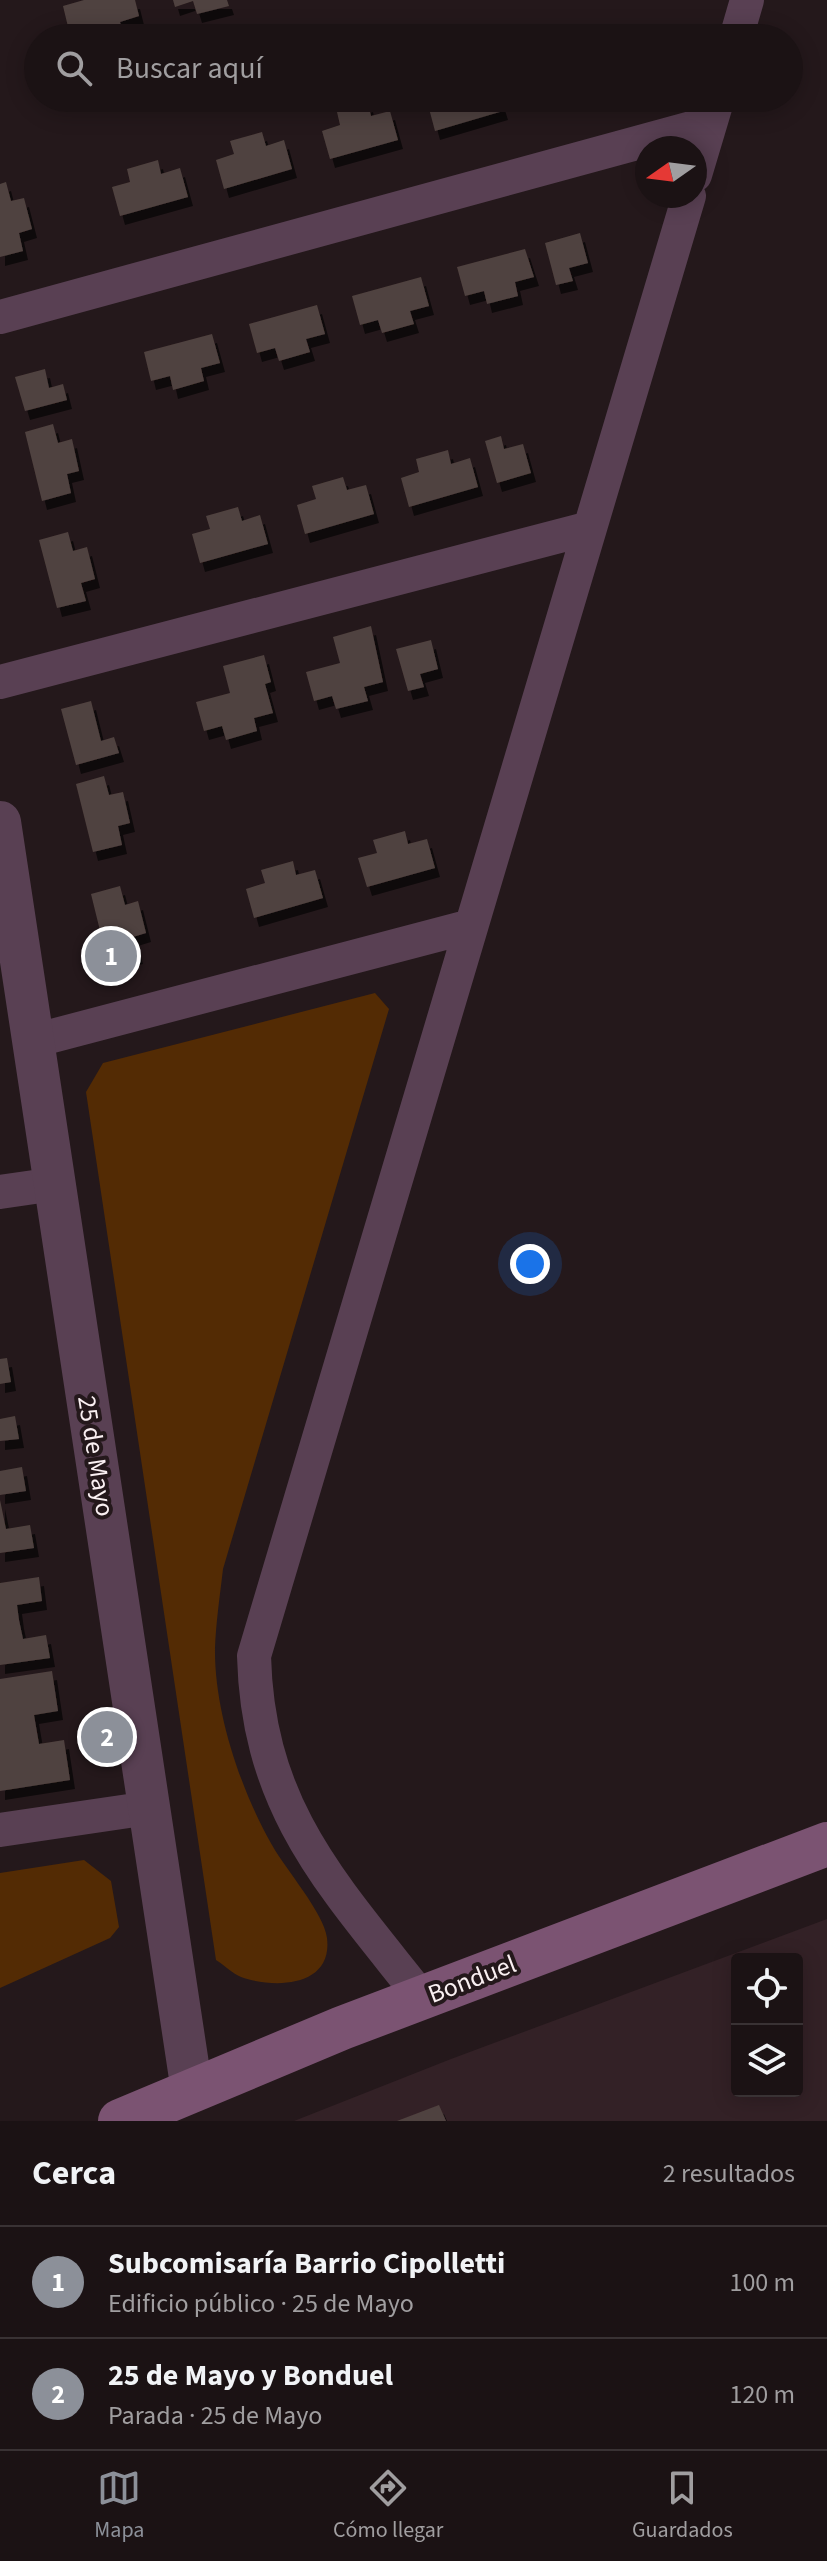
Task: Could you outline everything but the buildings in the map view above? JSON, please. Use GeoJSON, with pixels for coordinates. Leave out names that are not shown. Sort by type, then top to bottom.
{"type":"FeatureCollection","features":[{"type":"Feature","properties":{"kind":"main road","name":"Bonduel"},"geometry":{"type":"LineString","coordinates":[[120,2121],[422,1998],[827,1844]]}},
{"type":"Feature","properties":{"kind":"street"},"geometry":{"type":"LineString","coordinates":[[740,24],[747,0]]}},
{"type":"Feature","properties":{"kind":"street"},"geometry":{"type":"LineString","coordinates":[[0,317],[711,112]]}},
{"type":"Feature","properties":{"kind":"street"},"geometry":{"type":"LineString","coordinates":[[707,136],[714,112]]}},
{"type":"Feature","properties":{"kind":"street"},"geometry":{"type":"LineString","coordinates":[[422,1998],[328,1879],[289,1814],[263,1742],[254,1656],[685,208]]}},
{"type":"Feature","properties":{"kind":"street"},"geometry":{"type":"LineString","coordinates":[[0,682],[590,528]]}},
{"type":"Feature","properties":{"kind":"street","name":"25 de Mayo"},"geometry":{"type":"LineString","coordinates":[[0,822],[192,2091]]}},
{"type":"Feature","properties":{"kind":"street"},"geometry":{"type":"LineString","coordinates":[[33,1041],[471,926]]}},
{"type":"Feature","properties":{"kind":"street"},"geometry":{"type":"LineString","coordinates":[[0,1192],[55,1184]]}},
{"type":"Feature","properties":{"kind":"street"},"geometry":{"type":"LineString","coordinates":[[0,1830],[149,1808]]}},
{"type":"Feature","properties":{"kind":"shaded area"},"geometry":{"type":"Polygon","coordinates":[[[375,993],[389,1009],[223,1569],[217,1618],[215,1648],[219,1698],[240,1776],[272,1845],[312,1904],[327,1938],[321,1966],[311,1975],[285,1983],[270,1983],[241,1977],[216,1960],[86,1092],[103,1063],[375,993]]]}},
{"type":"Feature","properties":{"kind":"shaded area"},"geometry":{"type":"Polygon","coordinates":[[[84,1860],[111,1881],[119,1927],[110,1938],[0,1988],[0,1873],[84,1860]]]}},
{"type":"Feature","properties":{"kind":"shaded area"},"geometry":{"type":"Polygon","coordinates":[[[827,1919],[827,2121],[294,2121],[731,1955],[731,2097],[803,2097],[803,1953],[736,1953],[827,1919]]]}},
{"type":"Feature","properties":{"kind":"place","name":"Subcomisaría Barrio Cipolletti"},"geometry":{"type":"Point","coordinates":[111,956]}},
{"type":"Feature","properties":{"kind":"place","name":"25 de Mayo y Bonduel"},"geometry":{"type":"Point","coordinates":[107,1737]}}]}
